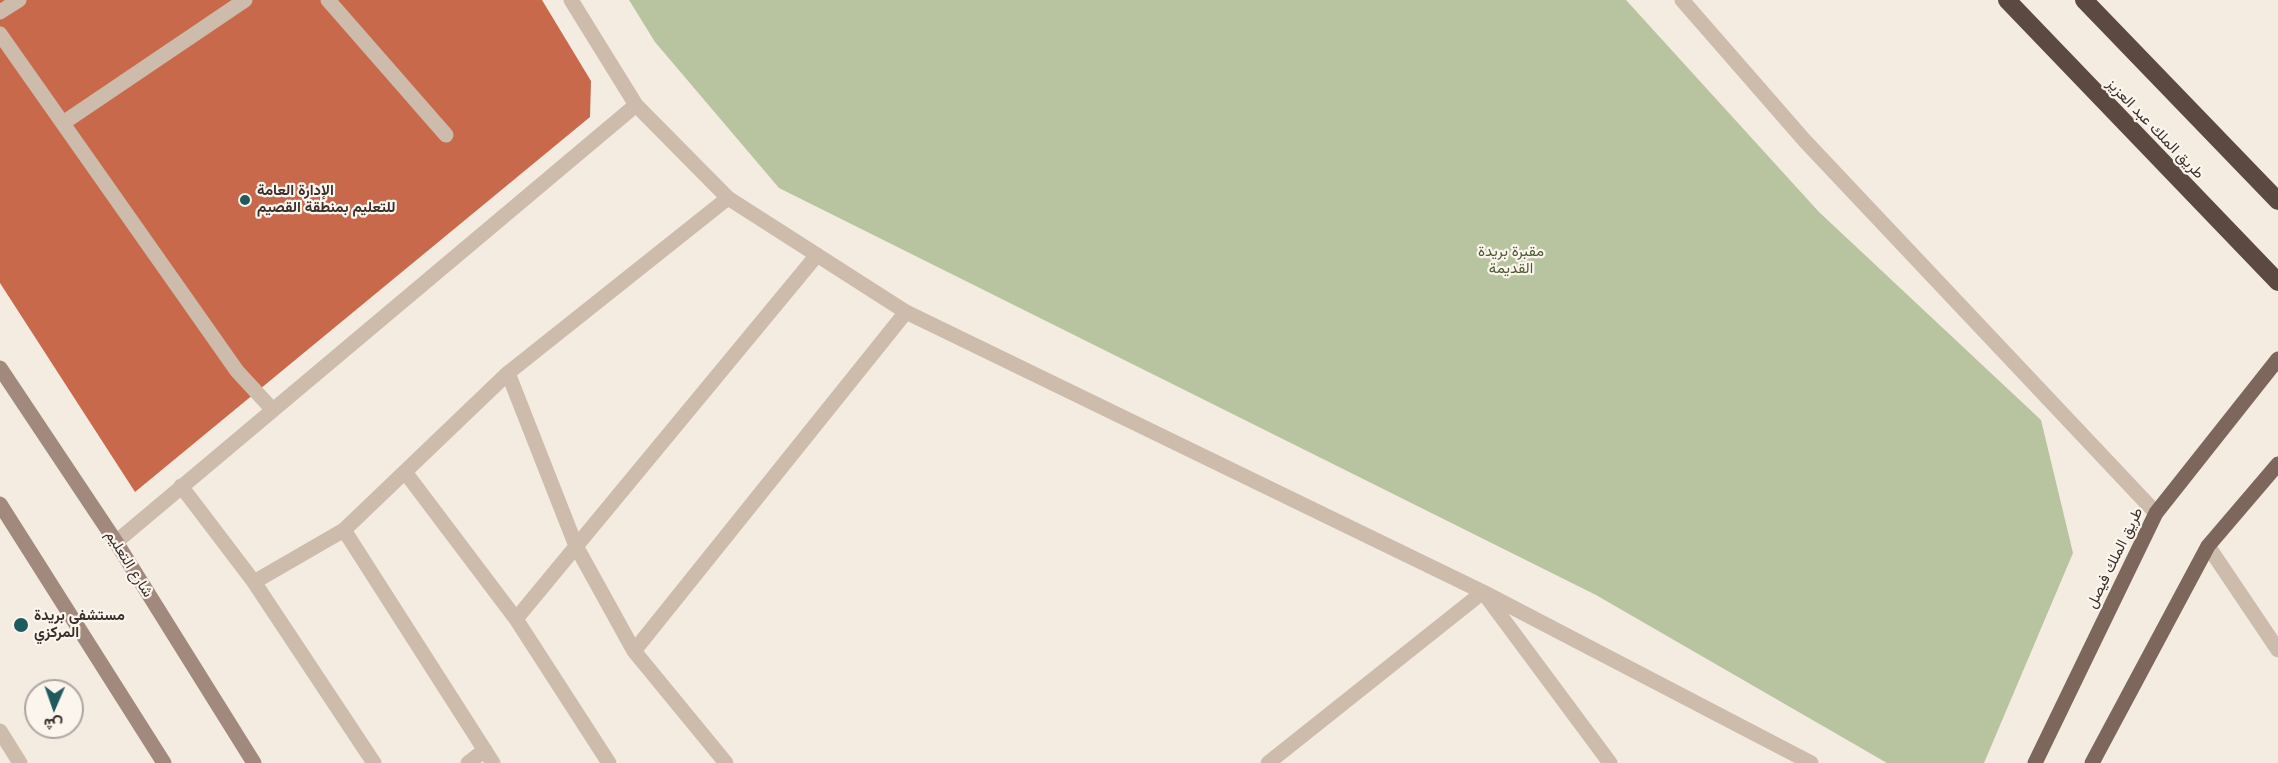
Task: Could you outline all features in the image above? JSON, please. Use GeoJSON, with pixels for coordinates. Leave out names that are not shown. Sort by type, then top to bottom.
{"type":"FeatureCollection","features":[{"type":"Feature","properties":{"kind":"highway","name":"طريق الملك عبد العزيز"},"geometry":{"type":"LineString","coordinates":[[2007,0],[2278,282]]}},
{"type":"Feature","properties":{"kind":"highway"},"geometry":{"type":"LineString","coordinates":[[2084,0],[2278,201]]}},
{"type":"Feature","properties":{"kind":"main road","name":"طريق الملك فيصل"},"geometry":{"type":"LineString","coordinates":[[2035,763],[2156,513],[2278,359]]}},
{"type":"Feature","properties":{"kind":"main road"},"geometry":{"type":"LineString","coordinates":[[2092,763],[2208,546],[2278,464]]}},
{"type":"Feature","properties":{"kind":"street"},"geometry":{"type":"LineString","coordinates":[[0,12],[19,0]]}},
{"type":"Feature","properties":{"kind":"street"},"geometry":{"type":"LineString","coordinates":[[63,123],[245,0]]}},
{"type":"Feature","properties":{"kind":"street"},"geometry":{"type":"LineString","coordinates":[[328,0],[446,135]]}},
{"type":"Feature","properties":{"kind":"street"},"geometry":{"type":"LineString","coordinates":[[571,0],[636,105],[728,198],[906,312],[1483,592],[1810,763]]}},
{"type":"Feature","properties":{"kind":"street"},"geometry":{"type":"LineString","coordinates":[[1682,0],[1805,141],[2156,513]]}},
{"type":"Feature","properties":{"kind":"street"},"geometry":{"type":"LineString","coordinates":[[0,34],[237,370],[272,409]]}},
{"type":"Feature","properties":{"kind":"street"},"geometry":{"type":"LineString","coordinates":[[116,542],[636,105]]}},
{"type":"Feature","properties":{"kind":"street"},"geometry":{"type":"LineString","coordinates":[[254,582],[344,530],[508,373],[728,198]]}},
{"type":"Feature","properties":{"kind":"street"},"geometry":{"type":"LineString","coordinates":[[516,619],[818,255]]}},
{"type":"Feature","properties":{"kind":"street"},"geometry":{"type":"LineString","coordinates":[[634,651],[906,312]]}},
{"type":"Feature","properties":{"kind":"street","name":"شارع التعليم"},"geometry":{"type":"LineString","coordinates":[[0,368],[116,542],[254,763]]}},
{"type":"Feature","properties":{"kind":"street"},"geometry":{"type":"LineString","coordinates":[[508,373],[576,546],[634,651],[726,763]]}},
{"type":"Feature","properties":{"kind":"street"},"geometry":{"type":"LineString","coordinates":[[405,472],[516,619],[609,763]]}},
{"type":"Feature","properties":{"kind":"street"},"geometry":{"type":"LineString","coordinates":[[181,486],[254,582],[375,763]]}},
{"type":"Feature","properties":{"kind":"street"},"geometry":{"type":"LineString","coordinates":[[0,504],[164,763]]}},
{"type":"Feature","properties":{"kind":"street"},"geometry":{"type":"LineString","coordinates":[[344,530],[494,763]]}},
{"type":"Feature","properties":{"kind":"street"},"geometry":{"type":"LineString","coordinates":[[2208,546],[2278,650]]}},
{"type":"Feature","properties":{"kind":"street"},"geometry":{"type":"LineString","coordinates":[[1268,763],[1483,592]]}},
{"type":"Feature","properties":{"kind":"street"},"geometry":{"type":"LineString","coordinates":[[1483,592],[1610,763]]}},
{"type":"Feature","properties":{"kind":"street"},"geometry":{"type":"LineString","coordinates":[[0,732],[20,763]]}},
{"type":"Feature","properties":{"kind":"street"},"geometry":{"type":"LineString","coordinates":[[468,763],[485,750]]}},
{"type":"Feature","properties":{"kind":"green space","name":"مقبرة بريدة القديمة"},"geometry":{"type":"Polygon","coordinates":[[[629,0],[1626,0],[1819,212],[2041,420],[2073,553],[1984,763],[1887,763],[1596,595],[779,188],[655,42],[629,0]]]}},
{"type":"Feature","properties":{"kind":"building","name":"الإدارة العامة للتعليم بمنطقة القصيم"},"geometry":{"type":"Polygon","coordinates":[[[0,0],[542,0],[591,81],[590,117],[135,492],[0,283],[0,0]]]}},
{"type":"Feature","properties":{"kind":"place","name":"الإدارة العامة للتعليم بمنطقة القصيم"},"geometry":{"type":"Point","coordinates":[245,200]}},
{"type":"Feature","properties":{"kind":"place","name":"مستشفى بريدة المركزي"},"geometry":{"type":"Point","coordinates":[21,625]}}]}
